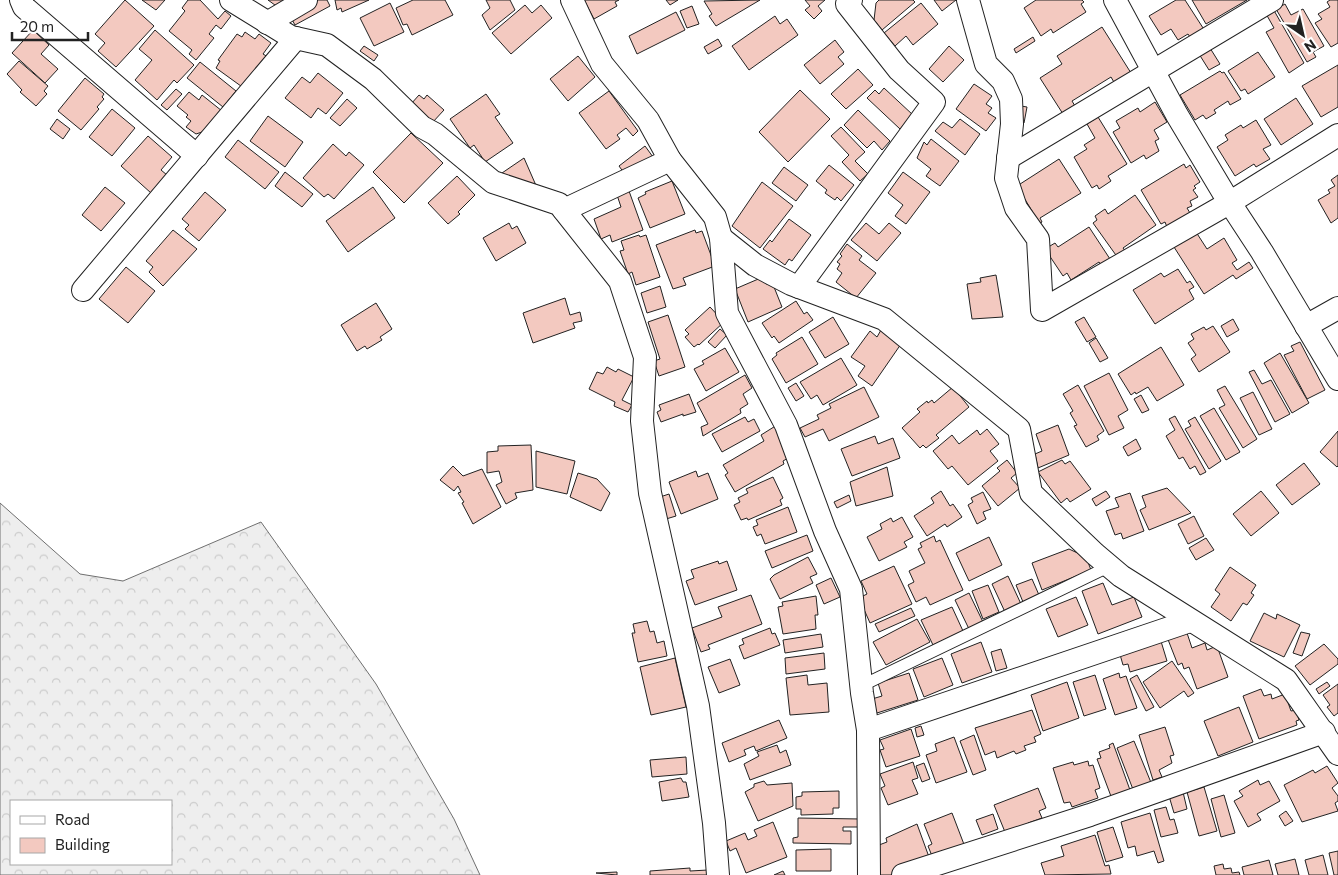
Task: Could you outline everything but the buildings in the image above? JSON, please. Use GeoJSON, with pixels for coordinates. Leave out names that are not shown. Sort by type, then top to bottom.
{"type":"FeatureCollection","features":[{"type":"Feature","properties":{"kind":"street"},"geometry":{"type":"LineString","coordinates":[[21,0],[24,7],[197,156]]}},
{"type":"Feature","properties":{"kind":"street"},"geometry":{"type":"LineString","coordinates":[[231,0],[267,23],[296,38],[327,45],[373,79],[422,127],[435,134],[493,182],[559,204],[620,281],[645,357],[642,421],[650,494],[698,706],[714,823],[718,875]]}},
{"type":"Feature","properties":{"kind":"street"},"geometry":{"type":"LineString","coordinates":[[267,23],[306,0]]}},
{"type":"Feature","properties":{"kind":"street"},"geometry":{"type":"LineString","coordinates":[[572,0],[602,64],[648,120],[670,160],[714,217],[721,238],[727,313],[786,425],[826,532],[851,589],[861,686],[868,730],[869,875]]}},
{"type":"Feature","properties":{"kind":"street"},"geometry":{"type":"LineString","coordinates":[[799,287],[934,102],[899,70],[847,4],[852,0]]}},
{"type":"Feature","properties":{"kind":"street"},"geometry":{"type":"LineString","coordinates":[[968,0],[986,64],[1003,81],[1012,100],[1006,178],[1016,208],[1038,239],[1042,310],[1229,203],[1338,135]]}},
{"type":"Feature","properties":{"kind":"street"},"geometry":{"type":"LineString","coordinates":[[1115,0],[1229,203],[1262,252],[1338,379]]}},
{"type":"Feature","properties":{"kind":"street"},"geometry":{"type":"LineString","coordinates":[[1008,158],[1272,0]]}},
{"type":"Feature","properties":{"kind":"street"},"geometry":{"type":"LineString","coordinates":[[84,290],[296,38]]}},
{"type":"Feature","properties":{"kind":"street"},"geometry":{"type":"LineString","coordinates":[[564,210],[670,160]]}},
{"type":"Feature","properties":{"kind":"street"},"geometry":{"type":"LineString","coordinates":[[721,238],[755,265],[799,287],[884,319],[1019,429],[1031,493],[1110,566],[1190,621],[1286,680],[1338,754]]}},
{"type":"Feature","properties":{"kind":"street"},"geometry":{"type":"LineString","coordinates":[[1306,326],[1338,308]]}},
{"type":"Feature","properties":{"kind":"street"},"geometry":{"type":"LineString","coordinates":[[868,730],[1190,621]]}},
{"type":"Feature","properties":{"kind":"street"},"geometry":{"type":"LineString","coordinates":[[903,875],[1090,815],[1324,732]]}},
{"type":"Feature","properties":{"kind":"lane"},"geometry":{"type":"LineString","coordinates":[[861,686],[1110,566]]}},
{"type":"Feature","properties":{"kind":"green space"},"geometry":{"type":"Polygon","coordinates":[[[0,503],[80,574],[123,581],[261,522],[376,684],[454,819],[480,875],[0,875],[0,503]]]}}]}
